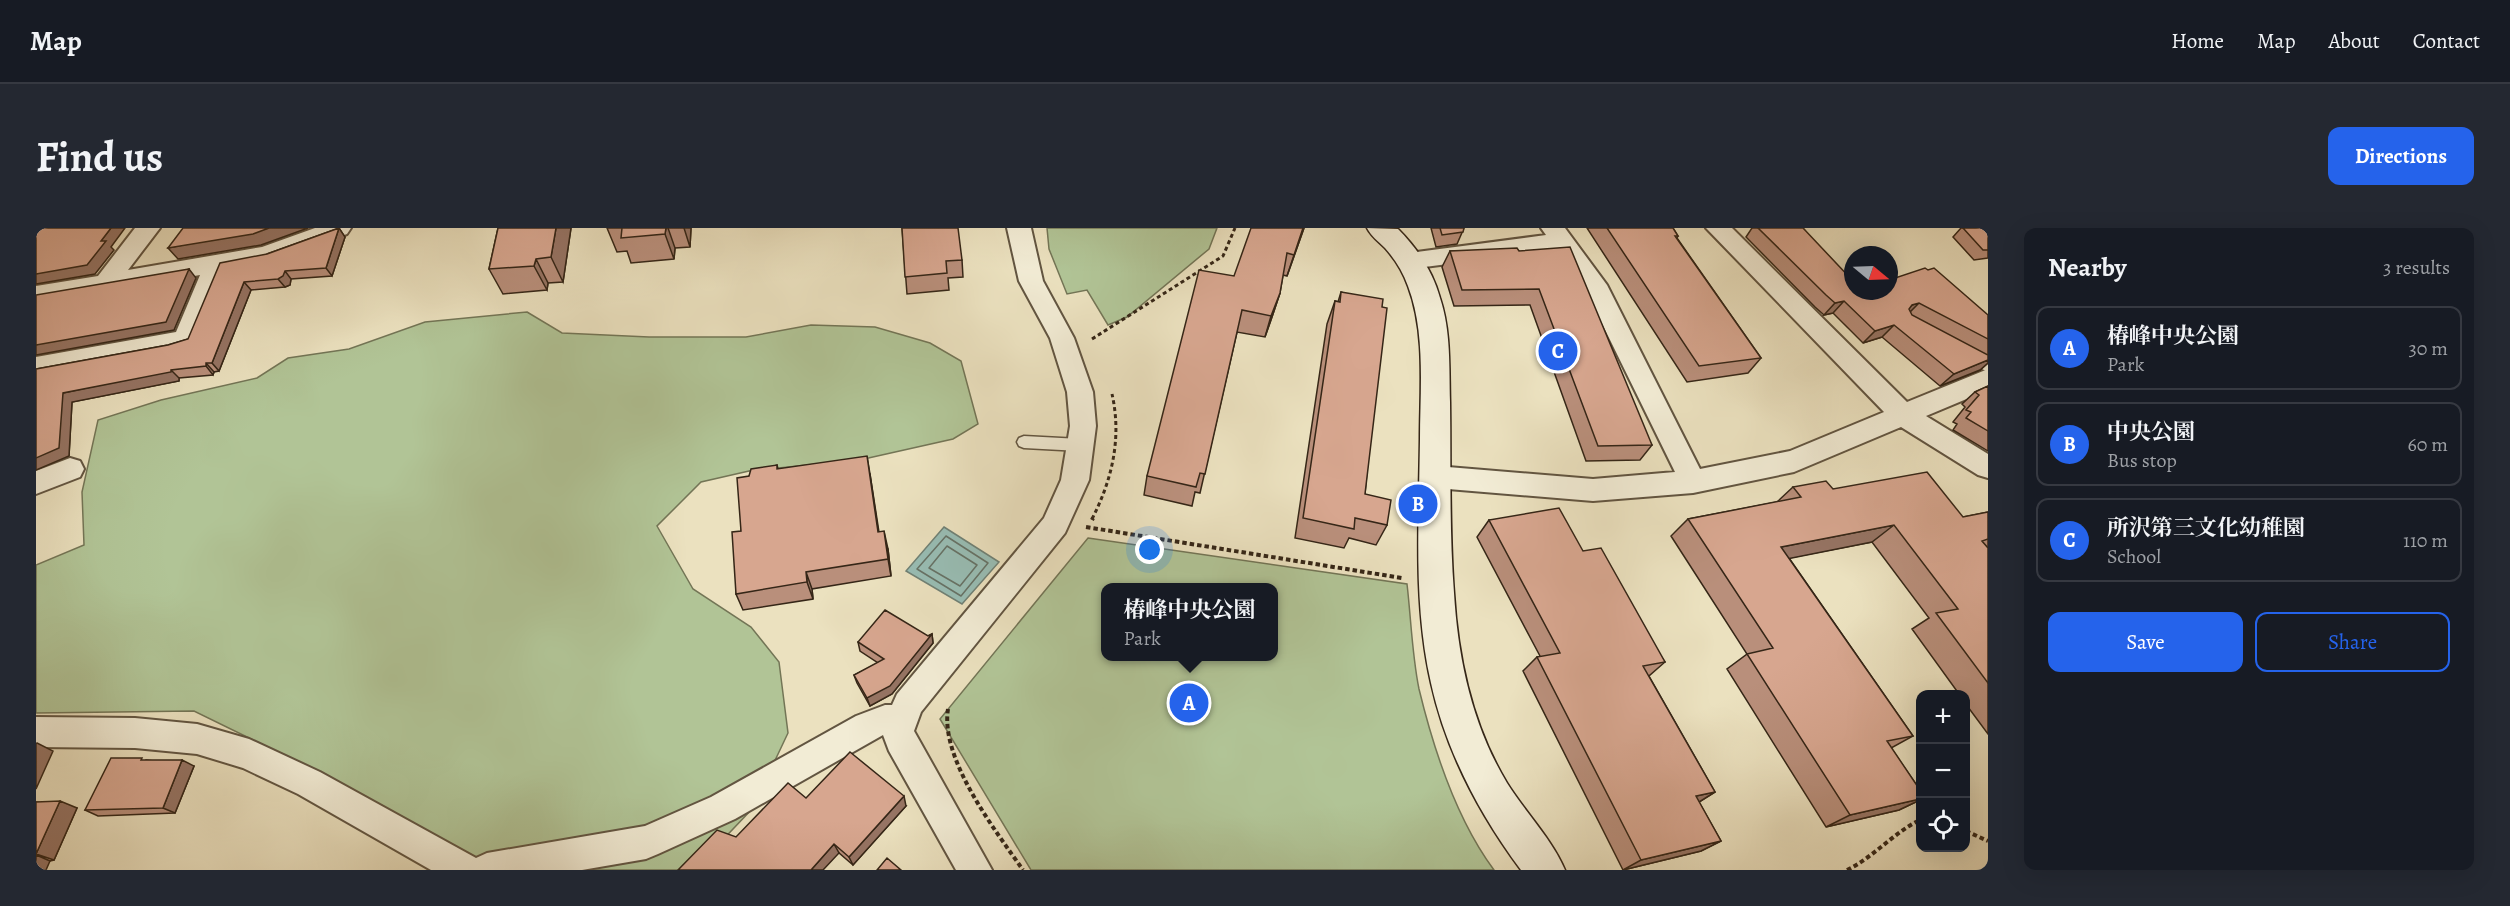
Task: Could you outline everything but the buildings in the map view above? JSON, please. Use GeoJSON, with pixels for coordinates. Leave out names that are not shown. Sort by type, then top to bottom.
{"type":"FeatureCollection","features":[{"type":"Feature","properties":{"kind":"street"},"geometry":{"type":"LineString","coordinates":[[107,281],[148,228]]}},
{"type":"Feature","properties":{"kind":"street"},"geometry":{"type":"LineString","coordinates":[[36,295],[265,255],[339,228]]}},
{"type":"Feature","properties":{"kind":"street"},"geometry":{"type":"LineString","coordinates":[[975,870],[900,740],[898,731],[900,720],[908,704],[1055,525],[1075,480],[1083,426],[1080,392],[1062,338],[1031,281],[1018,228]]}},
{"type":"Feature","properties":{"kind":"street"},"geometry":{"type":"LineString","coordinates":[[1380,228],[1410,261],[1428,306],[1433,340],[1436,477],[1435,583],[1443,653],[1457,720],[1474,760],[1514,830],[1545,870]]}},
{"type":"Feature","properties":{"kind":"street"},"geometry":{"type":"LineString","coordinates":[[1718,228],[1904,416],[1988,467]]}},
{"type":"Feature","properties":{"kind":"street"},"geometry":{"type":"LineString","coordinates":[[1410,261],[1559,235],[1595,285],[1693,482]]}},
{"type":"Feature","properties":{"kind":"street"},"geometry":{"type":"LineString","coordinates":[[36,367],[176,342],[186,338],[217,263]]}},
{"type":"Feature","properties":{"kind":"street"},"geometry":{"type":"LineString","coordinates":[[1436,477],[1593,490],[1693,482],[1794,461],[1988,379]]}},
{"type":"Feature","properties":{"kind":"street"},"geometry":{"type":"LineString","coordinates":[[36,483],[70,469]]}},
{"type":"Feature","properties":{"kind":"street"},"geometry":{"type":"LineString","coordinates":[[486,870],[646,842],[723,808],[867,726],[885,720],[900,720]]}},
{"type":"Feature","properties":{"kind":"street"},"geometry":{"type":"LineString","coordinates":[[36,732],[135,733],[197,739],[249,754],[309,783],[464,870]]}},
{"type":"Feature","properties":{"kind":"lane"},"geometry":{"type":"LineString","coordinates":[[1957,350],[1988,367]]}},
{"type":"Feature","properties":{"kind":"lane"},"geometry":{"type":"LineString","coordinates":[[1024,442],[1080,445]]}},
{"type":"Feature","properties":{"kind":"path"},"geometry":{"type":"LineString","coordinates":[[1068,357],[1223,256],[1234,228]]}},
{"type":"Feature","properties":{"kind":"path"},"geometry":{"type":"LineString","coordinates":[[1059,516],[1088,527],[1435,583]]}},
{"type":"Feature","properties":{"kind":"path"},"geometry":{"type":"LineString","coordinates":[[1082,536],[1088,527]]}},
{"type":"Feature","properties":{"kind":"path"},"geometry":{"type":"LineString","coordinates":[[950,706],[946,713],[946,732],[958,765],[1001,839],[1023,870]]}},
{"type":"Feature","properties":{"kind":"path"},"geometry":{"type":"LineString","coordinates":[[1846,870],[1861,864],[1906,826],[1916,822]]}},
{"type":"Feature","properties":{"kind":"path"},"geometry":{"type":"LineString","coordinates":[[1970,833],[1988,841]]}},
{"type":"Feature","properties":{"kind":"green space"},"geometry":{"type":"Polygon","coordinates":[[[1047,228],[1217,228],[1209,249],[1127,317],[1108,325],[1087,290],[1067,294],[1049,249],[1047,228]]]}},
{"type":"Feature","properties":{"kind":"green space"},"geometry":{"type":"Polygon","coordinates":[[[527,312],[562,333],[649,337],[746,337],[811,325],[875,327],[930,343],[961,361],[978,424],[953,439],[864,459],[749,471],[701,482],[657,526],[693,589],[751,627],[779,662],[788,733],[752,809],[694,870],[495,870],[306,766],[194,711],[36,713],[36,565],[84,545],[82,492],[98,420],[161,400],[257,378],[288,358],[349,349],[425,322],[527,312]]]}},
{"type":"Feature","properties":{"kind":"green space"},"geometry":{"type":"Polygon","coordinates":[[[1088,538],[1407,584],[1419,689],[1439,760],[1468,829],[1494,870],[1031,870],[940,719],[1088,538]]]}},
{"type":"Feature","properties":{"kind":"water"},"geometry":{"type":"Polygon","coordinates":[[[944,527],[999,562],[962,604],[906,571],[944,527]]]}},
{"type":"Feature","properties":{"kind":"place","name":"所沢第三文化幼稚園"},"geometry":{"type":"Point","coordinates":[1558,351]}},
{"type":"Feature","properties":{"kind":"place","name":"中央公園"},"geometry":{"type":"Point","coordinates":[1418,504]}},
{"type":"Feature","properties":{"kind":"place","name":"椿峰中央公園"},"geometry":{"type":"Point","coordinates":[1189,703]}}]}
